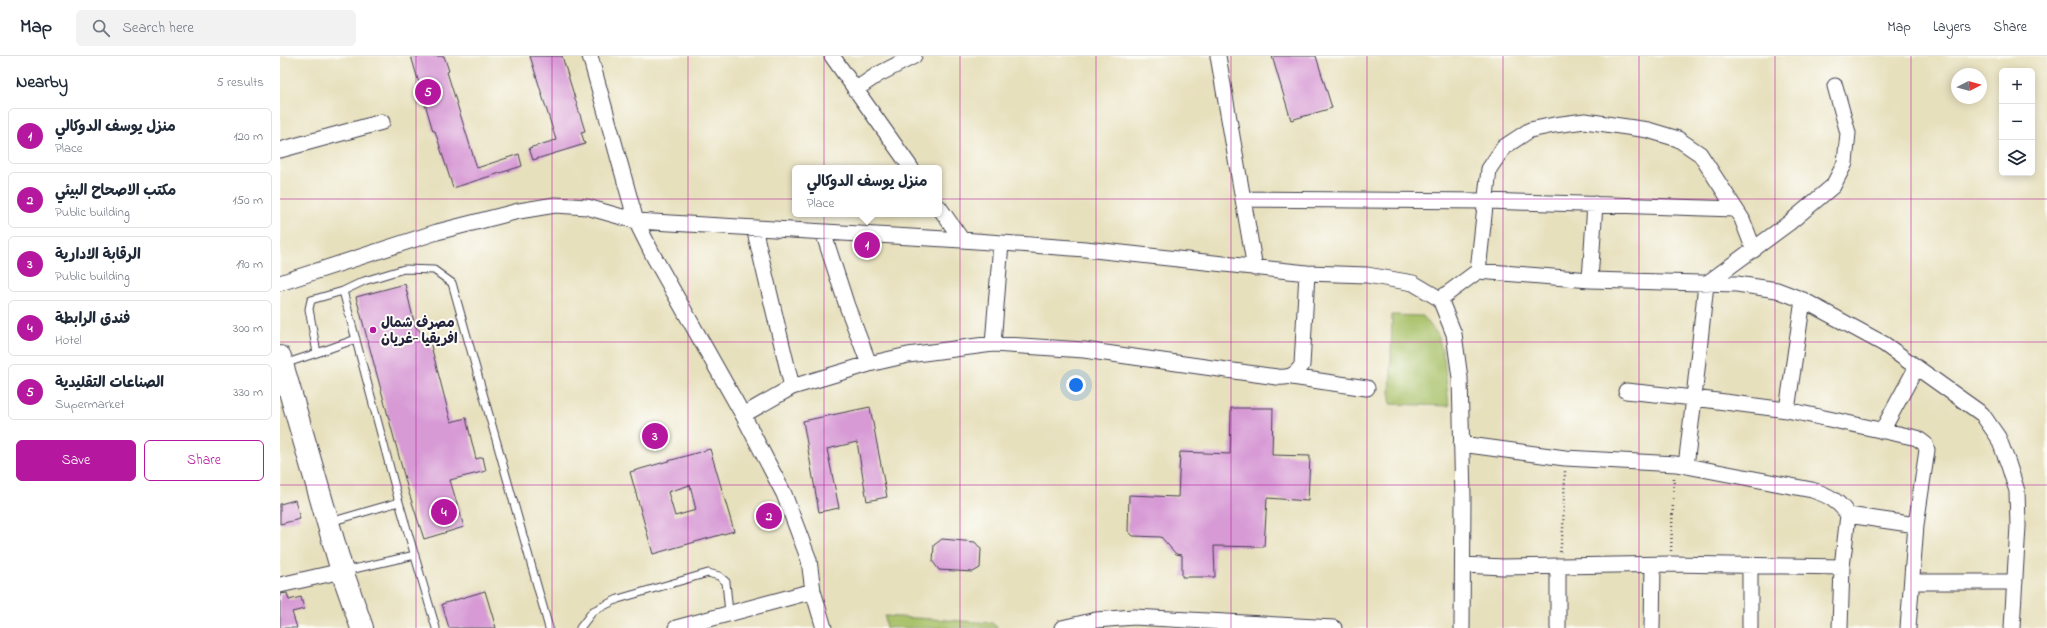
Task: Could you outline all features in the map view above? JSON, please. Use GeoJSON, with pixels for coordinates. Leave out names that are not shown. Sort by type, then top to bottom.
{"type":"FeatureCollection","features":[{"type":"Feature","properties":{"kind":"main road"},"geometry":{"type":"LineString","coordinates":[[281,361],[342,571],[362,628]]}},
{"type":"Feature","properties":{"kind":"street"},"geometry":{"type":"LineString","coordinates":[[590,56],[636,221],[784,494],[809,560],[813,591],[824,628]]}},
{"type":"Feature","properties":{"kind":"street"},"geometry":{"type":"LineString","coordinates":[[832,56],[909,165]]}},
{"type":"Feature","properties":{"kind":"street"},"geometry":{"type":"LineString","coordinates":[[855,90],[877,75],[914,56]]}},
{"type":"Feature","properties":{"kind":"street"},"geometry":{"type":"LineString","coordinates":[[1218,56],[1255,268]]}},
{"type":"Feature","properties":{"kind":"street"},"geometry":{"type":"LineString","coordinates":[[1681,465],[1694,398],[1706,284],[1754,250],[1833,186],[1845,163],[1848,133],[1835,86]]}},
{"type":"Feature","properties":{"kind":"street"},"geometry":{"type":"LineString","coordinates":[[1478,271],[1489,169],[1504,148],[1530,130],[1554,124],[1585,121],[1648,130],[1678,139],[1700,154],[1742,219],[1754,250]]}},
{"type":"Feature","properties":{"kind":"street"},"geometry":{"type":"LineString","coordinates":[[280,150],[382,122]]}},
{"type":"Feature","properties":{"kind":"street"},"geometry":{"type":"LineString","coordinates":[[1243,199],[1486,201],[1735,209]]}},
{"type":"Feature","properties":{"kind":"street"},"geometry":{"type":"LineString","coordinates":[[1590,280],[1595,204]]}},
{"type":"Feature","properties":{"kind":"street"},"geometry":{"type":"LineString","coordinates":[[280,283],[437,232],[526,210],[556,205],[587,207],[636,221],[962,240],[1085,249],[1307,273],[1367,275],[1413,283],[1440,299],[1454,334],[1460,378],[1464,564],[1462,628]]}},
{"type":"Feature","properties":{"kind":"street"},"geometry":{"type":"LineString","coordinates":[[942,212],[962,240]]}},
{"type":"Feature","properties":{"kind":"street"},"geometry":{"type":"LineString","coordinates":[[754,228],[792,387]]}},
{"type":"Feature","properties":{"kind":"street"},"geometry":{"type":"LineString","coordinates":[[823,232],[847,306],[869,364]]}},
{"type":"Feature","properties":{"kind":"street"},"geometry":{"type":"LineString","coordinates":[[993,344],[1001,243]]}},
{"type":"Feature","properties":{"kind":"street"},"geometry":{"type":"LineString","coordinates":[[1440,299],[1478,271],[1590,280],[1737,284],[1777,290],[1803,300],[1884,344],[1982,414],[1998,437],[2008,463],[2016,491],[2018,526],[2012,628]]}},
{"type":"Feature","properties":{"kind":"street"},"geometry":{"type":"LineString","coordinates":[[1292,377],[1298,372],[1302,365],[1307,273]]}},
{"type":"Feature","properties":{"kind":"street"},"geometry":{"type":"LineString","coordinates":[[1787,410],[1803,300]]}},
{"type":"Feature","properties":{"kind":"street"},"geometry":{"type":"LineString","coordinates":[[743,416],[792,387],[869,364],[908,355],[993,344],[1084,350],[1367,388]]}},
{"type":"Feature","properties":{"kind":"street"},"geometry":{"type":"LineString","coordinates":[[1882,431],[1916,368]]}},
{"type":"Feature","properties":{"kind":"street"},"geometry":{"type":"LineString","coordinates":[[1626,391],[1787,410],[1917,438],[1925,444],[1927,450],[1916,525],[1908,628]]}},
{"type":"Feature","properties":{"kind":"street"},"geometry":{"type":"LineString","coordinates":[[1461,444],[1565,458],[1681,465],[1812,490],[1827,495],[1840,504],[1848,515],[1842,567],[1840,628]]}},
{"type":"Feature","properties":{"kind":"street"},"geometry":{"type":"LineString","coordinates":[[1848,515],[1916,525]]}},
{"type":"Feature","properties":{"kind":"street"},"geometry":{"type":"LineString","coordinates":[[1464,564],[1503,567],[1671,564],[1842,567]]}},
{"type":"Feature","properties":{"kind":"street"},"geometry":{"type":"LineString","coordinates":[[1652,628],[1653,565]]}},
{"type":"Feature","properties":{"kind":"street"},"geometry":{"type":"LineString","coordinates":[[1558,566],[1558,628]]}},
{"type":"Feature","properties":{"kind":"street"},"geometry":{"type":"LineString","coordinates":[[1750,566],[1750,628]]}},
{"type":"Feature","properties":{"kind":"street"},"geometry":{"type":"LineString","coordinates":[[280,585],[342,571]]}},
{"type":"Feature","properties":{"kind":"street"},"geometry":{"type":"LineString","coordinates":[[1912,582],[2015,582]]}},
{"type":"Feature","properties":{"kind":"street"},"geometry":{"type":"LineString","coordinates":[[676,628],[813,591]]}},
{"type":"Feature","properties":{"kind":"street"},"geometry":{"type":"LineString","coordinates":[[1062,628],[1096,620],[1134,617],[1173,623],[1334,628]]}},
{"type":"Feature","properties":{"kind":"lane"},"geometry":{"type":"LineString","coordinates":[[317,353],[308,309],[310,300],[343,291],[364,281],[404,269],[434,270],[452,283],[549,628]]}},
{"type":"Feature","properties":{"kind":"lane"},"geometry":{"type":"LineString","coordinates":[[343,291],[399,502],[436,628]]}},
{"type":"Feature","properties":{"kind":"lane"},"geometry":{"type":"LineString","coordinates":[[281,361],[317,353],[356,340]]}},
{"type":"Feature","properties":{"kind":"lane"},"geometry":{"type":"LineString","coordinates":[[328,522],[399,502]]}},
{"type":"Feature","properties":{"kind":"lane"},"geometry":{"type":"LineString","coordinates":[[342,571],[415,555]]}},
{"type":"Feature","properties":{"kind":"lane"},"geometry":{"type":"LineString","coordinates":[[580,628],[593,610],[618,599],[708,573],[719,576],[726,582],[728,613]]}},
{"type":"Feature","properties":{"kind":"path"},"geometry":{"type":"LineString","coordinates":[[1558,566],[1563,530],[1565,458]]}},
{"type":"Feature","properties":{"kind":"path"},"geometry":{"type":"LineString","coordinates":[[1671,564],[1672,500],[1681,465]]}},
{"type":"Feature","properties":{"kind":"green space"},"geometry":{"type":"Polygon","coordinates":[[[1392,315],[1423,316],[1438,335],[1444,359],[1449,406],[1390,404],[1392,315]]]}},
{"type":"Feature","properties":{"kind":"green space"},"geometry":{"type":"Polygon","coordinates":[[[885,616],[992,623],[998,628],[886,628],[885,616]]]}},
{"type":"Feature","properties":{"kind":"building"},"geometry":{"type":"Polygon","coordinates":[[[411,56],[444,56],[449,71],[447,72],[477,168],[519,154],[522,166],[453,188],[435,131],[433,131],[411,56]]]}},
{"type":"Feature","properties":{"kind":"building"},"geometry":{"type":"Polygon","coordinates":[[[530,56],[562,56],[585,131],[581,132],[585,144],[533,160],[529,148],[556,140],[530,56]]]}},
{"type":"Feature","properties":{"kind":"building"},"geometry":{"type":"Polygon","coordinates":[[[1272,56],[1316,56],[1332,108],[1291,120],[1272,56]]]}},
{"type":"Feature","properties":{"kind":"building"},"geometry":{"type":"Polygon","coordinates":[[[405,284],[415,326],[430,342],[451,422],[466,418],[476,459],[483,457],[486,471],[450,480],[464,527],[424,539],[408,490],[356,297],[405,284]]]}},
{"type":"Feature","properties":{"kind":"building"},"geometry":{"type":"Polygon","coordinates":[[[870,407],[887,497],[867,501],[857,442],[827,449],[839,508],[819,512],[803,421],[870,407]]]}},
{"type":"Feature","properties":{"kind":"building"},"geometry":{"type":"Polygon","coordinates":[[[1231,408],[1273,408],[1272,455],[1310,456],[1308,501],[1267,498],[1264,547],[1214,546],[1215,577],[1182,577],[1182,555],[1176,554],[1161,537],[1133,536],[1128,531],[1129,495],[1178,497],[1180,452],[1230,454],[1231,408]]]}},
{"type":"Feature","properties":{"kind":"building"},"geometry":{"type":"Polygon","coordinates":[[[710,449],[734,531],[653,554],[630,472],[710,449]],[[690,485],[668,492],[675,516],[696,510],[690,485]]]}},
{"type":"Feature","properties":{"kind":"building"},"geometry":{"type":"Polygon","coordinates":[[[295,500],[300,519],[280,524],[280,504],[295,500]]]}},
{"type":"Feature","properties":{"kind":"building"},"geometry":{"type":"Polygon","coordinates":[[[942,539],[975,542],[981,549],[980,568],[973,572],[939,570],[933,562],[934,545],[942,539]]]}},
{"type":"Feature","properties":{"kind":"building"},"geometry":{"type":"Polygon","coordinates":[[[485,591],[496,628],[449,628],[442,604],[485,591]]]}},
{"type":"Feature","properties":{"kind":"building"},"geometry":{"type":"Polygon","coordinates":[[[287,593],[289,600],[301,597],[304,609],[292,612],[297,628],[280,628],[280,594],[287,593]]]}},
{"type":"Feature","properties":{"kind":"place","name":"الصناعات التقليدية"},"geometry":{"type":"Point","coordinates":[428,92]}},
{"type":"Feature","properties":{"kind":"place","name":"منزل يوسف الدوكالي"},"geometry":{"type":"Point","coordinates":[867,245]}},
{"type":"Feature","properties":{"kind":"place","name":"مصرف شمال افريقيا -غريان"},"geometry":{"type":"Point","coordinates":[373,330]}},
{"type":"Feature","properties":{"kind":"place","name":"الرقابة الادارية"},"geometry":{"type":"Point","coordinates":[655,436]}},
{"type":"Feature","properties":{"kind":"place","name":"فندق الرابطة"},"geometry":{"type":"Point","coordinates":[444,512]}},
{"type":"Feature","properties":{"kind":"place","name":"مكتب الاصحاح البيئي"},"geometry":{"type":"Point","coordinates":[769,516]}}]}
